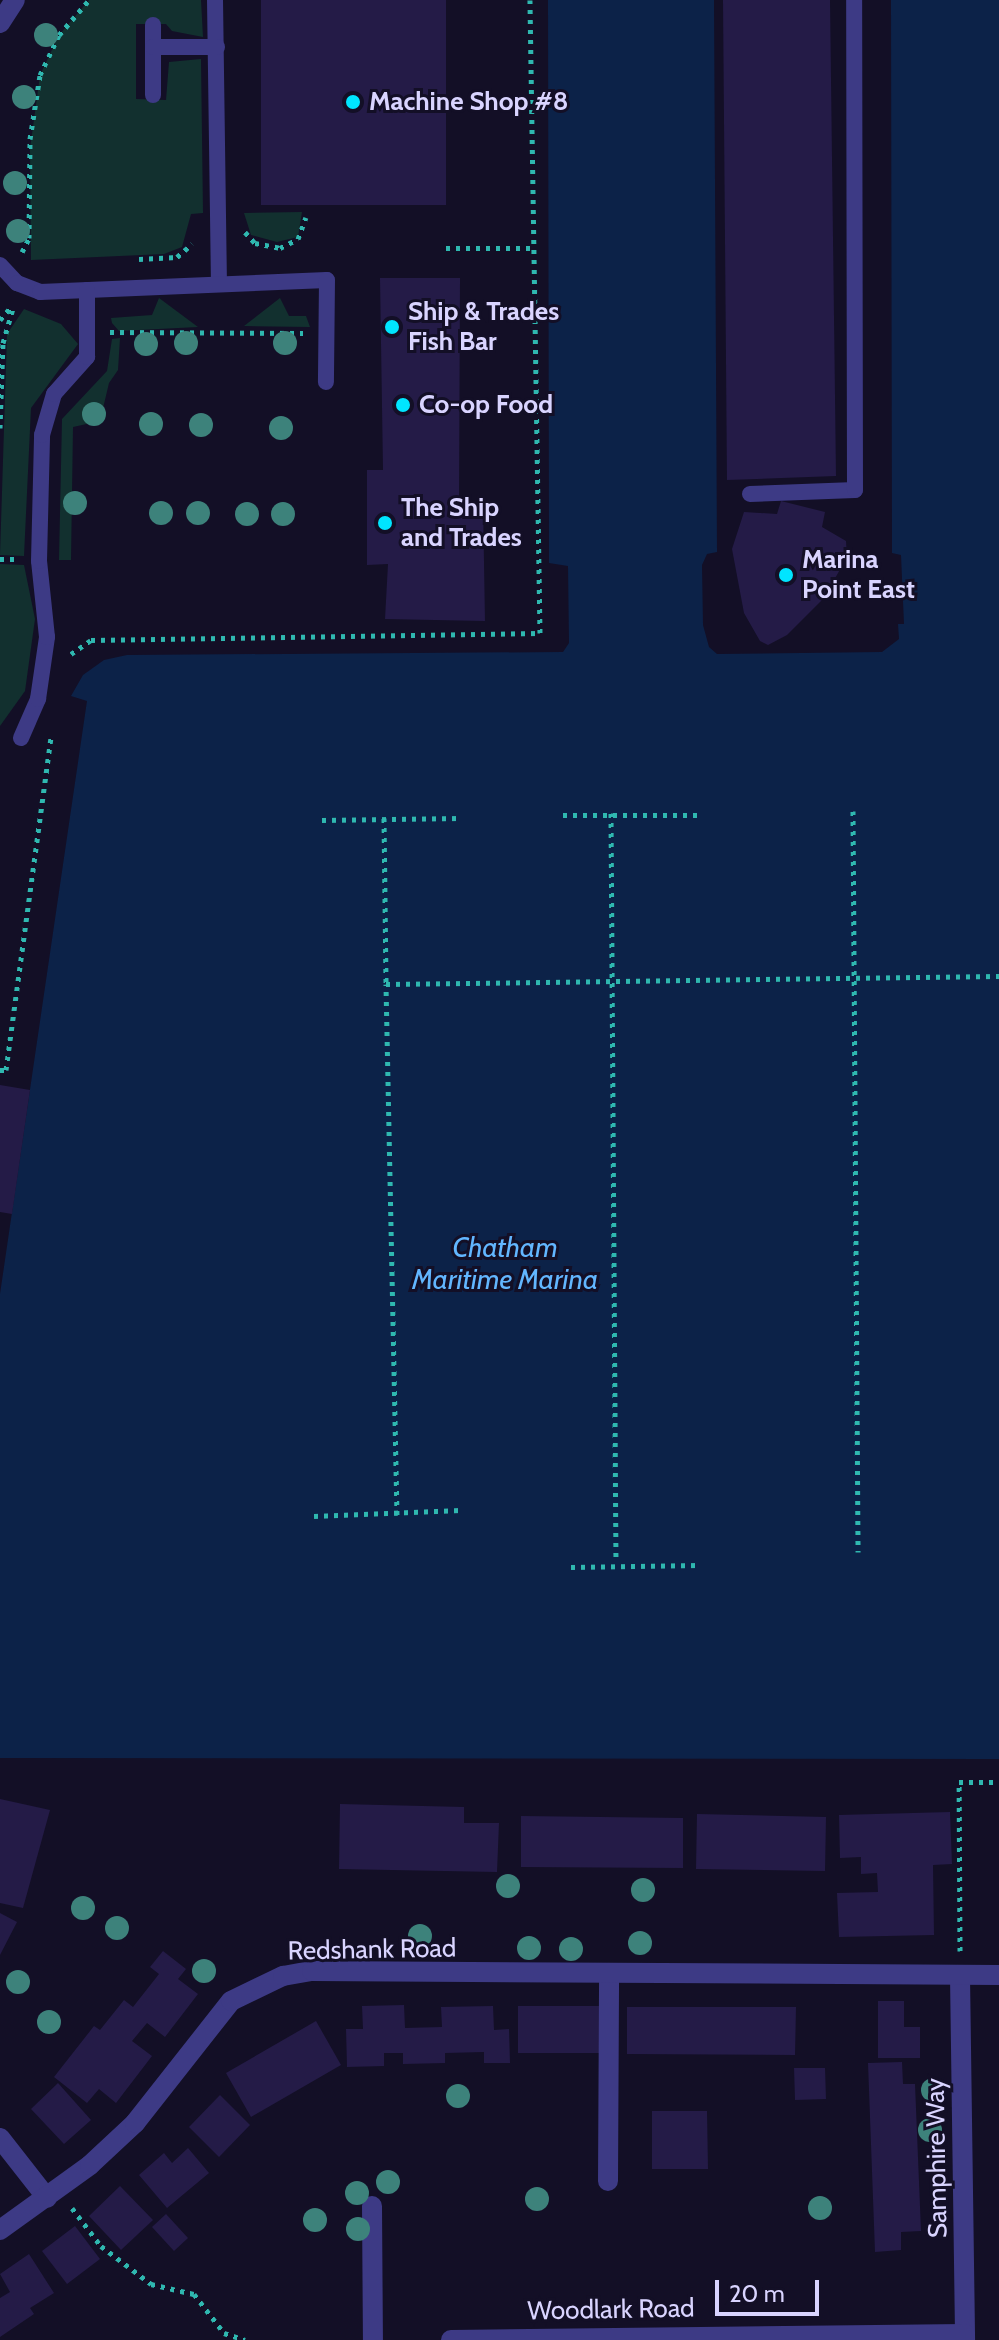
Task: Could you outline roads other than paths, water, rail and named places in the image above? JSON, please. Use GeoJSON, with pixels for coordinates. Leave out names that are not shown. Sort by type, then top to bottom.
{"type":"FeatureCollection","features":[{"type":"Feature","properties":{"kind":"street"},"geometry":{"type":"LineString","coordinates":[[0,23],[15,0]]}},
{"type":"Feature","properties":{"kind":"street","name":"Redshank Road"},"geometry":{"type":"LineString","coordinates":[[0,2230],[52,2193],[135,2123],[231,2001],[262,1982],[312,1971],[609,1976],[999,1975]]}},
{"type":"Feature","properties":{"kind":"street"},"geometry":{"type":"LineString","coordinates":[[608,2181],[609,1976]]}},
{"type":"Feature","properties":{"kind":"street","name":"Samphire Way"},"geometry":{"type":"LineString","coordinates":[[960,1976],[965,2337]]}},
{"type":"Feature","properties":{"kind":"street"},"geometry":{"type":"LineString","coordinates":[[0,2138],[52,2193]]}},
{"type":"Feature","properties":{"kind":"street"},"geometry":{"type":"LineString","coordinates":[[372,2206],[373,2340]]}},
{"type":"Feature","properties":{"kind":"street","name":"Woodlark Road"},"geometry":{"type":"LineString","coordinates":[[451,2340],[965,2337]]}},
{"type":"Feature","properties":{"kind":"lane"},"geometry":{"type":"LineString","coordinates":[[215,0],[219,281]]}},
{"type":"Feature","properties":{"kind":"lane"},"geometry":{"type":"LineString","coordinates":[[750,494],[855,490],[854,0]]}},
{"type":"Feature","properties":{"kind":"lane"},"geometry":{"type":"LineString","coordinates":[[153,25],[153,95]]}},
{"type":"Feature","properties":{"kind":"lane"},"geometry":{"type":"LineString","coordinates":[[153,47],[217,47]]}},
{"type":"Feature","properties":{"kind":"lane"},"geometry":{"type":"LineString","coordinates":[[0,265],[17,283],[40,292],[219,281],[327,280],[326,382]]}},
{"type":"Feature","properties":{"kind":"lane"},"geometry":{"type":"LineString","coordinates":[[21,738],[38,699],[47,637],[39,561],[42,435],[54,394],[87,357],[87,290]]}},
{"type":"Feature","properties":{"kind":"water","name":"Chatham Maritime Marina"},"geometry":{"type":"Polygon","coordinates":[[[548,0],[714,0],[717,552],[707,554],[702,565],[703,625],[709,647],[717,654],[882,652],[899,639],[898,624],[904,624],[901,555],[892,553],[891,0],[999,0],[999,1759],[0,1758],[0,1294],[87,701],[71,696],[83,675],[104,660],[127,655],[563,652],[569,643],[568,566],[549,563],[548,0]]]}},
{"type":"Feature","properties":{"kind":"place","name":"Machine Shop #8"},"geometry":{"type":"Point","coordinates":[353,102]}},
{"type":"Feature","properties":{"kind":"place","name":"Ship & Trades Fish Bar"},"geometry":{"type":"Point","coordinates":[392,327]}},
{"type":"Feature","properties":{"kind":"place","name":"Co-op Food"},"geometry":{"type":"Point","coordinates":[403,405]}},
{"type":"Feature","properties":{"kind":"place","name":"The Ship and Trades"},"geometry":{"type":"Point","coordinates":[385,523]}},
{"type":"Feature","properties":{"kind":"place","name":"Marina Point East"},"geometry":{"type":"Point","coordinates":[786,575]}}]}
